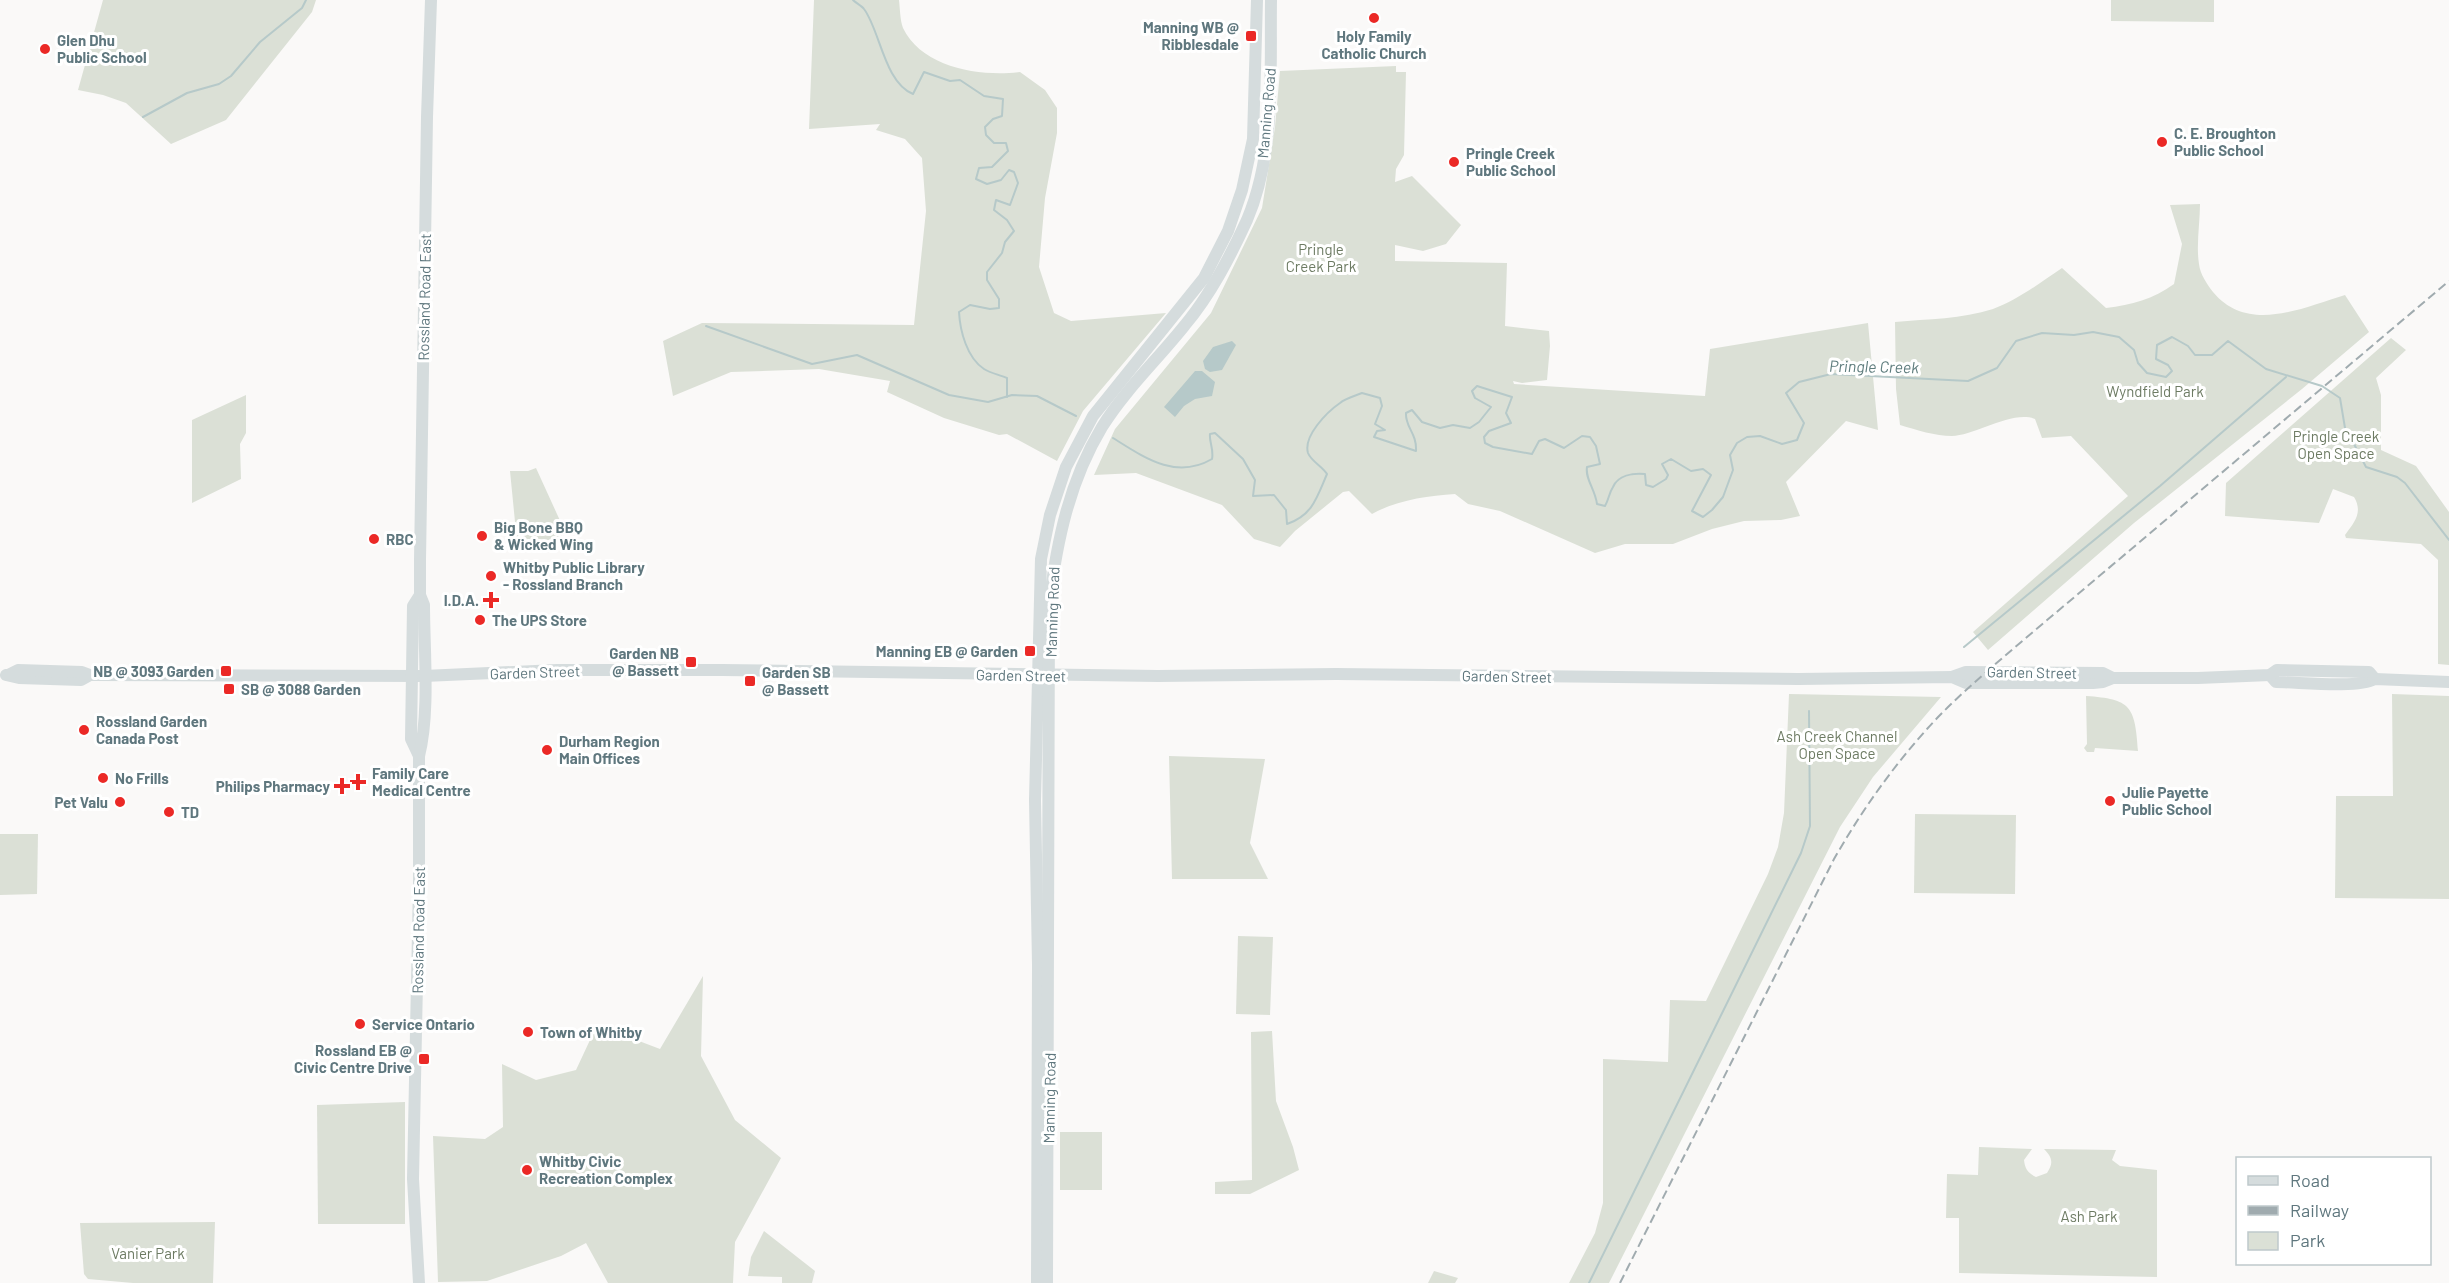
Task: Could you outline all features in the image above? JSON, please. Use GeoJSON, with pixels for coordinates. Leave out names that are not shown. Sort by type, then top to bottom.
{"type":"FeatureCollection","features":[{"type":"Feature","properties":{"kind":"main road","name":"Rossland Road East"},"geometry":{"type":"LineString","coordinates":[[419,1283],[413,1179],[419,883],[419,756],[423,740],[419,676],[424,605],[420,595],[426,129],[431,0]]}},
{"type":"Feature","properties":{"kind":"main road","name":"Manning Road"},"geometry":{"type":"LineString","coordinates":[[1047,1283],[1044,675],[1041,559],[1050,514],[1066,467],[1093,416],[1204,278],[1228,231],[1242,190],[1253,139],[1257,0]]}},
{"type":"Feature","properties":{"kind":"main road","name":"Manning Road"},"geometry":{"type":"LineString","coordinates":[[1037,1283],[1038,965],[1035,800],[1049,604],[1055,559],[1073,485],[1093,445],[1112,413],[1187,324],[1214,285],[1247,218],[1258,186],[1267,141],[1271,0]]}},
{"type":"Feature","properties":{"kind":"main road","name":"Garden Street"},"geometry":{"type":"LineString","coordinates":[[4,675],[18,670],[82,672],[90,675],[419,676],[557,670],[636,670],[1044,675],[1336,674],[1798,679],[1952,677],[1966,672],[2103,673],[2113,678]]}},
{"type":"Feature","properties":{"kind":"main road"},"geometry":{"type":"LineString","coordinates":[[2064,683],[2068,677],[2078,673]]}},
{"type":"Feature","properties":{"kind":"main road","name":"Garden Street"},"geometry":{"type":"LineString","coordinates":[[1952,677],[1966,683],[2103,682],[2113,678],[2270,675],[2276,682],[2368,682],[2375,679],[2449,681]]}},
{"type":"Feature","properties":{"kind":"green space"},"geometry":{"type":"Polygon","coordinates":[[[103,0],[316,0],[312,12],[226,120],[171,144],[126,103],[78,90],[103,0]]]}},
{"type":"Feature","properties":{"kind":"green space"},"geometry":{"type":"Polygon","coordinates":[[[814,0],[899,0],[903,28],[912,42],[938,61],[971,71],[1020,72],[1045,90],[1057,108],[1057,133],[1045,198],[1039,267],[1054,313],[1071,321],[1166,313],[1083,411],[1057,461],[1007,434],[999,435],[944,418],[887,392],[890,381],[819,369],[731,372],[673,396],[663,341],[702,323],[914,325],[926,211],[922,158],[905,139],[876,130],[880,124],[809,129],[814,0]]]}},
{"type":"Feature","properties":{"kind":"green space"},"geometry":{"type":"Polygon","coordinates":[[[2111,0],[2214,0],[2214,22],[2111,21],[2111,0]]]}},
{"type":"Feature","properties":{"kind":"green space","name":"Pringle Creek Park"},"geometry":{"type":"Polygon","coordinates":[[[1396,66],[1396,72],[1406,72],[1404,155],[1396,169],[1395,182],[1412,176],[1461,225],[1446,244],[1423,251],[1395,245],[1395,261],[1507,263],[1505,326],[1549,331],[1550,346],[1547,380],[1522,383],[1513,381],[1514,384],[1705,396],[1710,349],[1868,323],[1878,430],[1846,421],[1786,482],[1800,516],[1781,520],[1744,521],[1712,529],[1673,544],[1625,544],[1595,553],[1500,511],[1468,504],[1455,494],[1412,499],[1372,514],[1349,491],[1343,492],[1295,531],[1280,547],[1254,539],[1222,505],[1136,473],[1094,475],[1115,429],[1211,313],[1262,208],[1275,127],[1280,71],[1396,66]]]}},
{"type":"Feature","properties":{"kind":"green space","name":"Wyndfield Park"},"geometry":{"type":"Polygon","coordinates":[[[2200,204],[2198,249],[2200,268],[2213,292],[2227,305],[2242,312],[2259,315],[2276,314],[2294,311],[2345,295],[2369,332],[2302,389],[2134,523],[1988,650],[1973,632],[2128,496],[2071,436],[2042,438],[2035,419],[2026,417],[2004,420],[1952,436],[1933,434],[1900,425],[1896,389],[1895,322],[1957,317],[1993,309],[2020,296],[2062,268],[2106,308],[2150,297],[2174,284],[2182,244],[2170,205],[2200,204]]]}},
{"type":"Feature","properties":{"kind":"green space","name":"Pringle Creek Open Space"},"geometry":{"type":"Polygon","coordinates":[[[2391,338],[2406,350],[2376,378],[2381,395],[2381,450],[2416,466],[2449,512],[2449,665],[2438,664],[2438,560],[2421,544],[2346,538],[2345,535],[2355,521],[2358,512],[2354,497],[2333,489],[2319,523],[2225,516],[2226,483],[2391,338]]]}},
{"type":"Feature","properties":{"kind":"green space"},"geometry":{"type":"Polygon","coordinates":[[[246,395],[246,433],[240,444],[241,479],[192,503],[192,420],[246,395]]]}},
{"type":"Feature","properties":{"kind":"green space"},"geometry":{"type":"Polygon","coordinates":[[[536,468],[562,525],[562,543],[517,542],[510,471],[528,471],[536,468]]]}},
{"type":"Feature","properties":{"kind":"green space","name":"Ash Creek Channel Open Space"},"geometry":{"type":"Polygon","coordinates":[[[1789,694],[1941,697],[1873,777],[1840,827],[1609,1283],[1569,1283],[1595,1233],[1603,1203],[1603,1059],[1668,1062],[1670,1000],[1706,1001],[1768,874],[1778,847],[1784,813],[1789,694]]]}},
{"type":"Feature","properties":{"kind":"green space"},"geometry":{"type":"Polygon","coordinates":[[[2392,694],[2449,696],[2449,899],[2335,898],[2336,796],[2393,796],[2392,694]]]}},
{"type":"Feature","properties":{"kind":"green space"},"geometry":{"type":"Polygon","coordinates":[[[2086,696],[2113,700],[2128,708],[2135,724],[2138,751],[2095,748],[2094,752],[2087,752],[2084,748],[2087,744],[2086,696]]]}},
{"type":"Feature","properties":{"kind":"green space"},"geometry":{"type":"Polygon","coordinates":[[[1169,756],[1265,759],[1250,843],[1268,879],[1172,879],[1169,756]]]}},
{"type":"Feature","properties":{"kind":"green space"},"geometry":{"type":"Polygon","coordinates":[[[1915,814],[2016,815],[2015,894],[1914,893],[1915,814]]]}},
{"type":"Feature","properties":{"kind":"green space"},"geometry":{"type":"Polygon","coordinates":[[[0,834],[38,834],[37,894],[0,895],[0,834]]]}},
{"type":"Feature","properties":{"kind":"green space"},"geometry":{"type":"Polygon","coordinates":[[[1238,936],[1273,937],[1270,1015],[1236,1014],[1238,936]]]}},
{"type":"Feature","properties":{"kind":"green space"},"geometry":{"type":"Polygon","coordinates":[[[703,976],[701,1056],[735,1120],[781,1158],[735,1242],[733,1283],[608,1283],[586,1243],[561,1256],[487,1281],[438,1282],[433,1136],[485,1139],[503,1127],[502,1064],[536,1080],[576,1070],[597,1025],[660,1049],[703,976]]]}},
{"type":"Feature","properties":{"kind":"green space"},"geometry":{"type":"Polygon","coordinates":[[[1272,1031],[1276,1101],[1299,1170],[1250,1194],[1215,1194],[1215,1182],[1252,1180],[1251,1032],[1272,1031]]]}},
{"type":"Feature","properties":{"kind":"green space"},"geometry":{"type":"Polygon","coordinates":[[[405,1102],[405,1224],[318,1224],[317,1105],[405,1102]]]}},
{"type":"Feature","properties":{"kind":"green space"},"geometry":{"type":"Polygon","coordinates":[[[1060,1132],[1102,1132],[1102,1190],[1060,1190],[1060,1132]]]}},
{"type":"Feature","properties":{"kind":"green space","name":"Ash Park"},"geometry":{"type":"Polygon","coordinates":[[[1979,1147],[2032,1149],[2024,1160],[2027,1170],[2036,1177],[2047,1173],[2051,1166],[2050,1157],[2044,1149],[2116,1150],[2112,1160],[2120,1166],[2157,1170],[2157,1277],[1959,1273],[1959,1218],[1946,1218],[1947,1174],[1978,1175],[1979,1147]]]}},
{"type":"Feature","properties":{"kind":"green space","name":"Vanier Park"},"geometry":{"type":"Polygon","coordinates":[[[215,1222],[213,1283],[133,1283],[88,1279],[84,1274],[80,1223],[215,1222]]]}},
{"type":"Feature","properties":{"kind":"green space"},"geometry":{"type":"Polygon","coordinates":[[[764,1231],[815,1271],[812,1283],[782,1283],[782,1277],[748,1276],[751,1257],[764,1231]]]}},
{"type":"Feature","properties":{"kind":"green space"},"geometry":{"type":"Polygon","coordinates":[[[1434,1271],[1458,1278],[1455,1283],[1428,1283],[1434,1271]]]}},
{"type":"Feature","properties":{"kind":"shaded area"},"geometry":{"type":"Polygon","coordinates":[[[1232,341],[1236,345],[1222,370],[1210,372],[1205,369],[1203,361],[1213,347],[1232,341]]]}},
{"type":"Feature","properties":{"kind":"shaded area"},"geometry":{"type":"Polygon","coordinates":[[[1195,371],[1202,371],[1215,382],[1212,396],[1195,399],[1184,406],[1175,417],[1164,407],[1195,371]]]}},
{"type":"Feature","properties":{"kind":"waterway"},"geometry":{"type":"LineString","coordinates":[[143,117],[187,93],[219,84],[231,76],[260,42],[302,8],[306,0]]}},
{"type":"Feature","properties":{"kind":"waterway","name":"Pringle Creek"},"geometry":{"type":"LineString","coordinates":[[853,0],[870,18],[889,67],[903,88],[913,94],[924,72],[950,81],[960,80],[984,96],[1003,99],[1002,116],[993,119],[985,127],[986,135],[994,143],[1006,143],[1008,151],[992,167],[979,168],[976,179],[987,184],[1001,180],[1009,170],[1014,172],[1018,183],[1010,205],[996,200],[994,210],[1007,220],[1014,231],[1005,242],[1002,253],[987,272],[987,280],[999,299],[999,308],[990,309],[970,305],[959,312],[963,335],[969,351],[984,369],[1007,378],[1007,397]]}},
{"type":"Feature","properties":{"kind":"waterway"},"geometry":{"type":"LineString","coordinates":[[706,326],[812,364],[857,355],[949,395],[988,402],[1012,395],[1037,396],[1076,416]]}},
{"type":"Feature","properties":{"kind":"waterway","name":"Pringle Creek"},"geometry":{"type":"LineString","coordinates":[[1113,438],[1161,464],[1186,467],[1199,465],[1212,459],[1210,434],[1215,433],[1243,459],[1255,480],[1253,496],[1274,495],[1286,510],[1287,524],[1303,516],[1313,504],[1320,490],[1327,474],[1309,456],[1307,446],[1312,432],[1323,418],[1342,401],[1362,393],[1380,398],[1382,406],[1375,424],[1385,430],[1377,431],[1374,437],[1416,451],[1415,439],[1407,422],[1406,413],[1412,410],[1422,422],[1440,428],[1453,425],[1470,428],[1479,422],[1491,407],[1475,398],[1472,391],[1477,386],[1512,397],[1506,413],[1511,423],[1489,431],[1484,437],[1485,443],[1493,447],[1532,454],[1539,441],[1545,439],[1564,448],[1582,436],[1590,437],[1596,446],[1600,464],[1587,467],[1587,476],[1597,504],[1605,506],[1618,480],[1626,476],[1645,474],[1646,485],[1653,487],[1666,479],[1668,475],[1662,464],[1671,459],[1691,471],[1703,469],[1711,475],[1692,511],[1703,517],[1723,497],[1733,470],[1730,455],[1737,443],[1747,437],[1760,436],[1782,444],[1797,440],[1804,423],[1786,393],[1799,382],[1831,374],[1968,381],[1997,368],[2016,341],[2042,333],[2074,335],[2093,332],[2119,337],[2134,350],[2138,363],[2147,373],[2166,377],[2172,371],[2168,365],[2156,359],[2157,345],[2172,337],[2188,346],[2195,355],[2212,355],[2228,341],[2266,369],[2322,386],[2340,398],[2346,434],[2366,467],[2397,477],[2405,483],[2449,540]]}},
{"type":"Feature","properties":{"kind":"waterway"},"geometry":{"type":"LineString","coordinates":[[1964,647],[2160,486],[2286,377]]}},
{"type":"Feature","properties":{"kind":"waterway"},"geometry":{"type":"LineString","coordinates":[[1589,1283],[1801,853],[1810,826],[1809,711]]}},
{"type":"Feature","properties":{"kind":"railway"},"geometry":{"type":"LineString","coordinates":[[1620,1283],[1834,859],[1877,791],[1914,744],[1969,687],[2449,281]]}},
{"type":"Feature","properties":{"kind":"place","name":"Holy Family Catholic Church"},"geometry":{"type":"Point","coordinates":[1374,18]}},
{"type":"Feature","properties":{"kind":"place","name":"Manning WB @ Ribblesdale"},"geometry":{"type":"Point","coordinates":[1251,36]}},
{"type":"Feature","properties":{"kind":"place","name":"Glen Dhu Public School"},"geometry":{"type":"Point","coordinates":[45,49]}},
{"type":"Feature","properties":{"kind":"place","name":"C. E. Broughton Public School"},"geometry":{"type":"Point","coordinates":[2162,142]}},
{"type":"Feature","properties":{"kind":"place","name":"Pringle Creek Public School"},"geometry":{"type":"Point","coordinates":[1454,162]}},
{"type":"Feature","properties":{"kind":"place","name":"Big Bone BBQ & Wicked Wing"},"geometry":{"type":"Point","coordinates":[482,536]}},
{"type":"Feature","properties":{"kind":"place","name":"RBC"},"geometry":{"type":"Point","coordinates":[374,539]}},
{"type":"Feature","properties":{"kind":"place","name":"Whitby Public Library - Rossland Branch"},"geometry":{"type":"Point","coordinates":[491,576]}},
{"type":"Feature","properties":{"kind":"place","name":"I.D.A."},"geometry":{"type":"Point","coordinates":[491,600]}},
{"type":"Feature","properties":{"kind":"place","name":"The UPS Store"},"geometry":{"type":"Point","coordinates":[480,620]}},
{"type":"Feature","properties":{"kind":"place","name":"Manning EB @ Garden"},"geometry":{"type":"Point","coordinates":[1030,651]}},
{"type":"Feature","properties":{"kind":"place","name":"Garden NB @ Bassett"},"geometry":{"type":"Point","coordinates":[691,662]}},
{"type":"Feature","properties":{"kind":"place","name":"NB @ 3093 Garden"},"geometry":{"type":"Point","coordinates":[226,671]}},
{"type":"Feature","properties":{"kind":"place","name":"Garden SB @ Bassett"},"geometry":{"type":"Point","coordinates":[750,681]}},
{"type":"Feature","properties":{"kind":"place","name":"SB @ 3088 Garden"},"geometry":{"type":"Point","coordinates":[229,689]}},
{"type":"Feature","properties":{"kind":"place","name":"Rossland Garden Canada Post"},"geometry":{"type":"Point","coordinates":[84,730]}},
{"type":"Feature","properties":{"kind":"place","name":"Durham Region Main Offices"},"geometry":{"type":"Point","coordinates":[547,750]}},
{"type":"Feature","properties":{"kind":"place","name":"No Frills"},"geometry":{"type":"Point","coordinates":[103,778]}},
{"type":"Feature","properties":{"kind":"place","name":"Family Care Medical Centre"},"geometry":{"type":"Point","coordinates":[358,782]}},
{"type":"Feature","properties":{"kind":"place","name":"Philips Pharmacy"},"geometry":{"type":"Point","coordinates":[342,786]}},
{"type":"Feature","properties":{"kind":"place","name":"Julie Payette Public School"},"geometry":{"type":"Point","coordinates":[2110,801]}},
{"type":"Feature","properties":{"kind":"place","name":"Pet Valu"},"geometry":{"type":"Point","coordinates":[120,802]}},
{"type":"Feature","properties":{"kind":"place","name":"TD"},"geometry":{"type":"Point","coordinates":[169,812]}},
{"type":"Feature","properties":{"kind":"place","name":"Service Ontario"},"geometry":{"type":"Point","coordinates":[360,1024]}},
{"type":"Feature","properties":{"kind":"place","name":"Town of Whitby"},"geometry":{"type":"Point","coordinates":[528,1032]}},
{"type":"Feature","properties":{"kind":"place","name":"Rossland EB @ Civic Centre Drive"},"geometry":{"type":"Point","coordinates":[424,1059]}},
{"type":"Feature","properties":{"kind":"place","name":"Whitby Civic Recreation Complex"},"geometry":{"type":"Point","coordinates":[527,1170]}}]}
